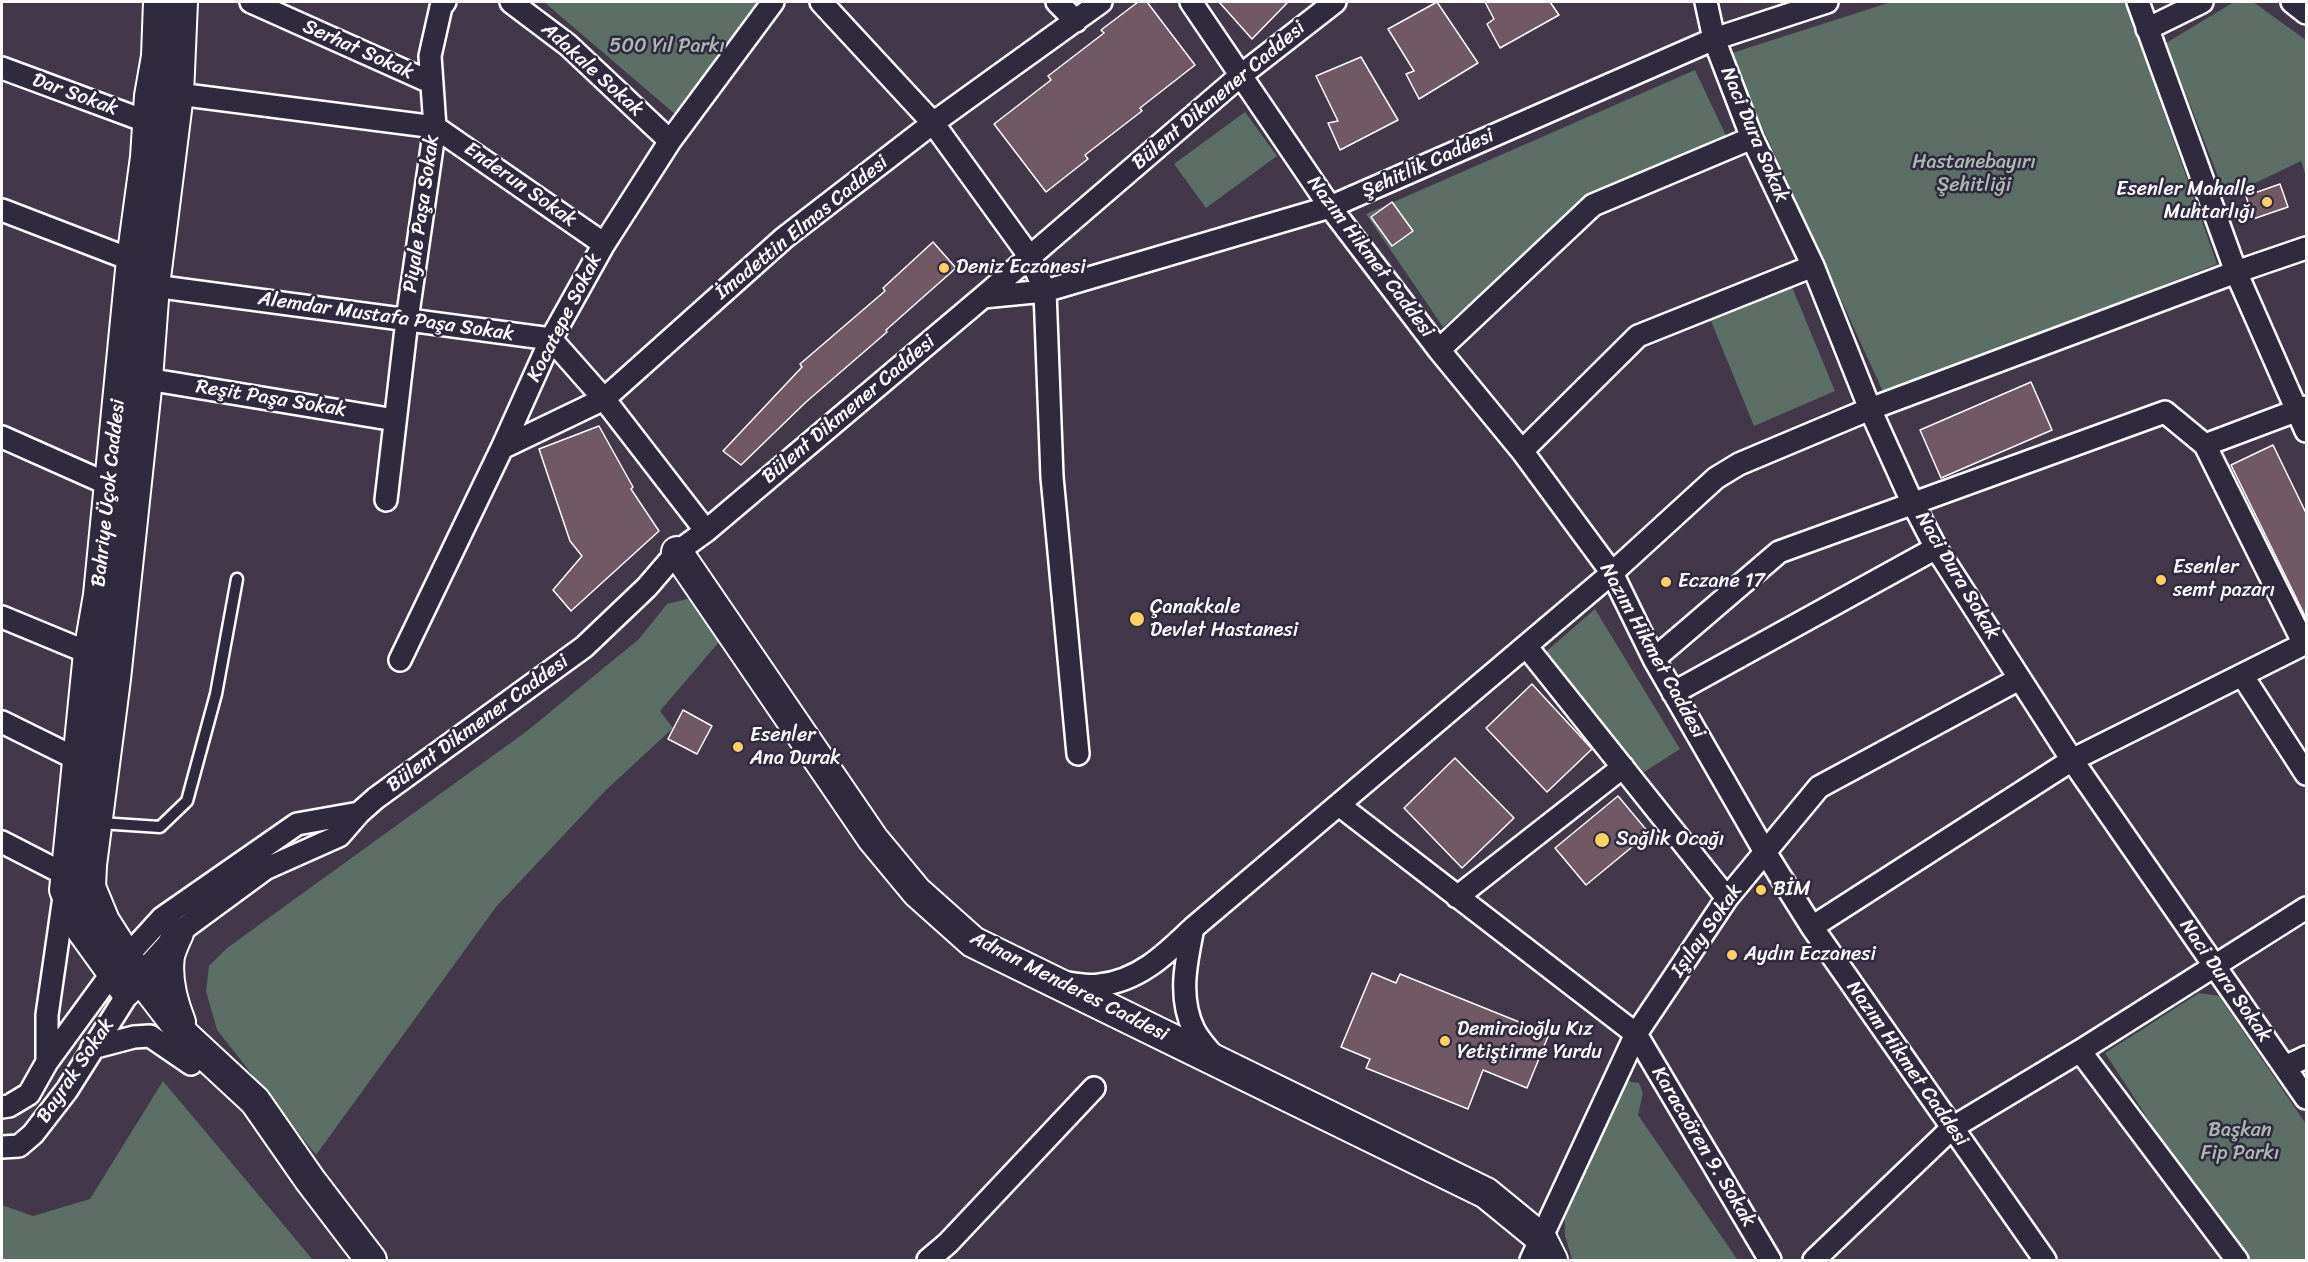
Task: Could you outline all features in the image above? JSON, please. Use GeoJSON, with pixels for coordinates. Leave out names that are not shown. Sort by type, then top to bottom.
{"type":"FeatureCollection","features":[{"type":"Feature","properties":{"kind":"street","name":"Bahriye Üçok Caddesi"},"geometry":{"type":"LineString","coordinates":[[159,2],[157,56],[132,260],[99,595],[88,653],[79,759],[74,884],[104,921],[126,975],[188,1050],[255,1101],[310,1180],[371,1260]]}},
{"type":"Feature","properties":{"kind":"street","name":"Bahriye Üçok Caddesi"},"geometry":{"type":"LineString","coordinates":[[74,884],[96,822],[115,679],[147,379],[154,286],[177,94],[182,2]]}},
{"type":"Feature","properties":{"kind":"street","name":"Serhat Sokak"},"geometry":{"type":"LineString","coordinates":[[251,2],[432,83]]}},
{"type":"Feature","properties":{"kind":"street","name":"Piyale Paşa Sokak"},"geometry":{"type":"LineString","coordinates":[[386,500],[406,320],[435,127],[430,56],[441,7],[446,2]]}},
{"type":"Feature","properties":{"kind":"street","name":"Adakale Sokak"},"geometry":{"type":"LineString","coordinates":[[511,2],[568,45],[670,141]]}},
{"type":"Feature","properties":{"kind":"street","name":"Kocatepe Sokak"},"geometry":{"type":"LineString","coordinates":[[400,660],[502,448],[551,339],[604,244],[670,141],[773,2]]}},
{"type":"Feature","properties":{"kind":"street"},"geometry":{"type":"LineString","coordinates":[[821,2],[933,123],[1030,257],[1045,291],[1052,477],[1078,754]]}},
{"type":"Feature","properties":{"kind":"street"},"geometry":{"type":"LineString","coordinates":[[1057,2],[1076,21]]}},
{"type":"Feature","properties":{"kind":"street","name":"İmadettin Elmas Caddesi"},"geometry":{"type":"LineString","coordinates":[[502,448],[604,399],[784,238],[933,123],[1101,2]]}},
{"type":"Feature","properties":{"kind":"street","name":"Nazım Hikmet Caddesi"},"geometry":{"type":"LineString","coordinates":[[1191,2],[1330,207],[1439,350],[1522,452],[1612,573],[1673,693],[1812,927],[2045,1260]]}},
{"type":"Feature","properties":{"kind":"street","name":"Bülent Dikmener Caddesi"},"geometry":{"type":"LineString","coordinates":[[126,975],[178,933],[265,869],[339,836],[376,798],[584,647],[677,552],[983,297],[1240,76],[1335,2]]}},
{"type":"Feature","properties":{"kind":"street","name":"Naci Dura Sokak"},"geometry":{"type":"LineString","coordinates":[[1706,2],[1714,39],[1752,138],[1813,266],[1870,409],[1912,502],[1936,548],[2072,760],[2213,966],[2307,1098]]}},
{"type":"Feature","properties":{"kind":"street","name":"Şehitlik Caddesi"},"geometry":{"type":"LineString","coordinates":[[983,297],[1045,291],[1330,207],[1714,39],[1827,2]]}},
{"type":"Feature","properties":{"kind":"street"},"geometry":{"type":"LineString","coordinates":[[2138,2],[2236,272],[2302,408],[2307,431]]}},
{"type":"Feature","properties":{"kind":"street"},"geometry":{"type":"LineString","coordinates":[[2147,29],[2202,2]]}},
{"type":"Feature","properties":{"kind":"street"},"geometry":{"type":"LineString","coordinates":[[2292,2],[2307,13]]}},
{"type":"Feature","properties":{"kind":"street","name":"Dar Sokak"},"geometry":{"type":"LineString","coordinates":[[2,68],[148,122]]}},
{"type":"Feature","properties":{"kind":"street"},"geometry":{"type":"LineString","coordinates":[[177,94],[435,127]]}},
{"type":"Feature","properties":{"kind":"street","name":"Enderun Sokak"},"geometry":{"type":"LineString","coordinates":[[435,127],[604,244]]}},
{"type":"Feature","properties":{"kind":"street"},"geometry":{"type":"LineString","coordinates":[[1439,350],[1593,205],[1752,138]]}},
{"type":"Feature","properties":{"kind":"street"},"geometry":{"type":"LineString","coordinates":[[2,210],[132,260]]}},
{"type":"Feature","properties":{"kind":"street"},"geometry":{"type":"LineString","coordinates":[[1050,981],[1098,986],[1133,977],[1165,955],[1193,928],[1612,573],[1716,478],[1739,464],[1870,409],[2236,272],[2307,248]]}},
{"type":"Feature","properties":{"kind":"street"},"geometry":{"type":"LineString","coordinates":[[1522,452],[1638,336],[1813,266]]}},
{"type":"Feature","properties":{"kind":"street","name":"Alemdar Mustafa Paşa Sokak"},"geometry":{"type":"LineString","coordinates":[[154,286],[551,339]]}},
{"type":"Feature","properties":{"kind":"street"},"geometry":{"type":"LineString","coordinates":[[551,339],[604,399],[705,531]]}},
{"type":"Feature","properties":{"kind":"street","name":"Reşit Paşa Sokak"},"geometry":{"type":"LineString","coordinates":[[147,379],[395,420]]}},
{"type":"Feature","properties":{"kind":"street"},"geometry":{"type":"LineString","coordinates":[[2205,445],[2302,408]]}},
{"type":"Feature","properties":{"kind":"street"},"geometry":{"type":"LineString","coordinates":[[1654,659],[1779,552],[2165,412],[2205,445],[2305,643],[2072,760],[1812,927]]}},
{"type":"Feature","properties":{"kind":"street"},"geometry":{"type":"LineString","coordinates":[[2,437],[110,485]]}},
{"type":"Feature","properties":{"kind":"street"},"geometry":{"type":"LineString","coordinates":[[1673,693],[1936,548]]}},
{"type":"Feature","properties":{"kind":"street","name":"Adnan Menderes Caddesi"},"geometry":{"type":"LineString","coordinates":[[677,552],[873,840],[917,892],[973,942],[1486,1193],[1541,1253]]}},
{"type":"Feature","properties":{"kind":"street"},"geometry":{"type":"LineString","coordinates":[[2,616],[88,653]]}},
{"type":"Feature","properties":{"kind":"street"},"geometry":{"type":"LineString","coordinates":[[1526,646],[1727,898]]}},
{"type":"Feature","properties":{"kind":"street"},"geometry":{"type":"LineString","coordinates":[[2242,675],[2307,774]]}},
{"type":"Feature","properties":{"kind":"street","name":"Işılay Sokak"},"geometry":{"type":"LineString","coordinates":[[1541,1253],[1636,1034],[1727,898],[1819,788],[2019,679]]}},
{"type":"Feature","properties":{"kind":"street"},"geometry":{"type":"LineString","coordinates":[[2,722],[79,759]]}},
{"type":"Feature","properties":{"kind":"street"},"geometry":{"type":"LineString","coordinates":[[1456,897],[1623,767]]}},
{"type":"Feature","properties":{"kind":"street"},"geometry":{"type":"LineString","coordinates":[[1339,805],[1636,1034]]}},
{"type":"Feature","properties":{"kind":"street"},"geometry":{"type":"LineString","coordinates":[[126,975],[162,918],[297,824],[359,813]]}},
{"type":"Feature","properties":{"kind":"street"},"geometry":{"type":"LineString","coordinates":[[2,842],[74,884],[47,1015],[47,1062]]}},
{"type":"Feature","properties":{"kind":"street"},"geometry":{"type":"LineString","coordinates":[[1814,1260],[1952,1128],[2080,1051],[2307,908]]}},
{"type":"Feature","properties":{"kind":"street"},"geometry":{"type":"LineString","coordinates":[[1193,928],[1184,972],[1186,1000],[1194,1030],[1218,1062]]}},
{"type":"Feature","properties":{"kind":"street"},"geometry":{"type":"LineString","coordinates":[[178,933],[170,955],[170,983],[174,1007],[188,1050]]}},
{"type":"Feature","properties":{"kind":"street","name":"Bayrak Sokak"},"geometry":{"type":"LineString","coordinates":[[2,1147],[19,1146],[33,1134],[67,1090],[92,1048],[126,975]]}},
{"type":"Feature","properties":{"kind":"street","name":"Bayrak Sokak"},"geometry":{"type":"LineString","coordinates":[[2,1107],[9,1106],[29,1094],[47,1062],[126,975]]}},
{"type":"Feature","properties":{"kind":"street","name":"Karacaören 9. Sokak"},"geometry":{"type":"LineString","coordinates":[[1636,1034],[1770,1260]]}},
{"type":"Feature","properties":{"kind":"street"},"geometry":{"type":"LineString","coordinates":[[92,1048],[134,1037],[150,1036],[188,1050]]}},
{"type":"Feature","properties":{"kind":"street"},"geometry":{"type":"LineString","coordinates":[[2080,1051],[2237,1260]]}},
{"type":"Feature","properties":{"kind":"street"},"geometry":{"type":"LineString","coordinates":[[2285,1067],[2307,1057]]}},
{"type":"Feature","properties":{"kind":"street"},"geometry":{"type":"LineString","coordinates":[[928,1260],[948,1243],[1094,1088]]}},
{"type":"Feature","properties":{"kind":"lane"},"geometry":{"type":"LineString","coordinates":[[96,822],[160,827],[186,801],[216,694],[237,579]]}},
{"type":"Feature","properties":{"kind":"green space","name":"500 Yıl Parkı"},"geometry":{"type":"Polygon","coordinates":[[[544,2],[757,2],[675,114],[544,2]]]}},
{"type":"Feature","properties":{"kind":"green space","name":"Hastanebayırı Şehitliği"},"geometry":{"type":"Polygon","coordinates":[[[1891,2],[2125,2],[2217,264],[1884,394],[1729,54],[1891,2]]]}},
{"type":"Feature","properties":{"kind":"green space"},"geometry":{"type":"Polygon","coordinates":[[[2234,2],[2253,2],[2306,40],[2306,176],[2301,161],[2226,197],[2166,43],[2234,2]]]}},
{"type":"Feature","properties":{"kind":"green space"},"geometry":{"type":"Polygon","coordinates":[[[1695,70],[1728,140],[1590,199],[1443,327],[1366,214],[1695,70]]]}},
{"type":"Feature","properties":{"kind":"green space"},"geometry":{"type":"Polygon","coordinates":[[[1245,112],[1277,156],[1206,208],[1174,164],[1245,112]]]}},
{"type":"Feature","properties":{"kind":"green space"},"geometry":{"type":"Polygon","coordinates":[[[1792,287],[1835,391],[1754,426],[1711,321],[1792,287]]]}},
{"type":"Feature","properties":{"kind":"green space"},"geometry":{"type":"Polygon","coordinates":[[[695,597],[719,642],[660,711],[673,728],[606,790],[496,907],[316,1155],[217,1030],[206,991],[209,966],[227,948],[527,731],[639,639],[667,604],[695,597]]]}},
{"type":"Feature","properties":{"kind":"green space"},"geometry":{"type":"Polygon","coordinates":[[[1595,609],[1680,749],[1644,772],[1541,656],[1595,609]]]}},
{"type":"Feature","properties":{"kind":"green space","name":"Başkan Fip Parkı"},"geometry":{"type":"Polygon","coordinates":[[[2199,993],[2219,996],[2306,1124],[2306,1260],[2240,1260],[2105,1053],[2199,993]]]}},
{"type":"Feature","properties":{"kind":"green space"},"geometry":{"type":"Polygon","coordinates":[[[1619,1080],[1639,1083],[1643,1093],[1638,1115],[1737,1259],[1749,1260],[1572,1259],[1565,1236],[1564,1206],[1619,1080]]]}},
{"type":"Feature","properties":{"kind":"green space"},"geometry":{"type":"Polygon","coordinates":[[[163,1081],[313,1260],[2,1260],[2,1205],[33,1216],[90,1199],[163,1081]]]}},
{"type":"Feature","properties":{"kind":"building"},"geometry":{"type":"Polygon","coordinates":[[[1138,2],[1147,2],[1195,65],[1140,108],[1142,111],[1085,155],[1088,159],[1046,192],[994,124],[1051,80],[1048,76],[1104,33],[1101,30],[1138,2]]]}},
{"type":"Feature","properties":{"kind":"building"},"geometry":{"type":"Polygon","coordinates":[[[1219,2],[1288,2],[1252,39],[1219,2]]]}},
{"type":"Feature","properties":{"kind":"building"},"geometry":{"type":"Polygon","coordinates":[[[1437,2],[1478,63],[1419,99],[1406,74],[1414,71],[1388,29],[1437,2]]]}},
{"type":"Feature","properties":{"kind":"building"},"geometry":{"type":"Polygon","coordinates":[[[1485,2],[1550,2],[1559,15],[1500,48],[1487,24],[1494,19],[1485,2]]]}},
{"type":"Feature","properties":{"kind":"building"},"geometry":{"type":"Polygon","coordinates":[[[1361,57],[1398,120],[1340,150],[1328,123],[1338,121],[1316,76],[1361,57]]]}},
{"type":"Feature","properties":{"kind":"building","name":"Esenler Mahalle Muhtarlığı"},"geometry":{"type":"Polygon","coordinates":[[[2280,184],[2288,207],[2253,219],[2246,196],[2280,184]]]}},
{"type":"Feature","properties":{"kind":"building"},"geometry":{"type":"Polygon","coordinates":[[[1392,202],[1413,231],[1392,246],[1371,217],[1392,202]]]}},
{"type":"Feature","properties":{"kind":"building"},"geometry":{"type":"Polygon","coordinates":[[[933,242],[956,268],[806,402],[741,465],[723,451],[802,367],[800,364],[885,291],[883,288],[933,242]]]}},
{"type":"Feature","properties":{"kind":"building"},"geometry":{"type":"Polygon","coordinates":[[[2031,382],[2052,430],[1941,478],[1920,430],[2031,382]]]}},
{"type":"Feature","properties":{"kind":"building"},"geometry":{"type":"Polygon","coordinates":[[[599,426],[633,487],[631,489],[659,531],[571,611],[553,590],[582,556],[570,541],[539,449],[599,426]]]}},
{"type":"Feature","properties":{"kind":"building"},"geometry":{"type":"Polygon","coordinates":[[[2273,445],[2307,515],[2307,620],[2231,465],[2273,445]]]}},
{"type":"Feature","properties":{"kind":"building"},"geometry":{"type":"Polygon","coordinates":[[[1532,684],[1592,749],[1547,792],[1486,728],[1532,684]]]}},
{"type":"Feature","properties":{"kind":"building"},"geometry":{"type":"Polygon","coordinates":[[[683,710],[712,726],[697,754],[668,739],[683,710]]]}},
{"type":"Feature","properties":{"kind":"building"},"geometry":{"type":"Polygon","coordinates":[[[1455,758],[1514,818],[1462,868],[1404,808],[1455,758]]]}},
{"type":"Feature","properties":{"kind":"building","name":"Sağlık Ocağı"},"geometry":{"type":"Polygon","coordinates":[[[1618,796],[1649,833],[1586,885],[1555,848],[1618,796]]]}},
{"type":"Feature","properties":{"kind":"building","name":"Demircioğlu Kız Yetiştirme Yurdu"},"geometry":{"type":"Polygon","coordinates":[[[1372,973],[1396,983],[1400,974],[1549,1034],[1527,1088],[1483,1070],[1468,1109],[1366,1068],[1370,1059],[1341,1047],[1372,973]]]}},
{"type":"Feature","properties":{"kind":"place","name":"Esenler Mahalle Muhtarlığı"},"geometry":{"type":"Point","coordinates":[2267,202]}},
{"type":"Feature","properties":{"kind":"place","name":"Deniz Eczanesi"},"geometry":{"type":"Point","coordinates":[944,268]}},
{"type":"Feature","properties":{"kind":"place","name":"Esenler semt pazarı"},"geometry":{"type":"Point","coordinates":[2161,580]}},
{"type":"Feature","properties":{"kind":"place","name":"Eczane 17"},"geometry":{"type":"Point","coordinates":[1666,582]}},
{"type":"Feature","properties":{"kind":"place","name":"Çanakkale Devlet Hastanesi"},"geometry":{"type":"Point","coordinates":[1137,619]}},
{"type":"Feature","properties":{"kind":"place","name":"Esenler Ana Durak"},"geometry":{"type":"Point","coordinates":[738,747]}},
{"type":"Feature","properties":{"kind":"place","name":"Sağlık Ocağı"},"geometry":{"type":"Point","coordinates":[1602,840]}},
{"type":"Feature","properties":{"kind":"place","name":"BİM"},"geometry":{"type":"Point","coordinates":[1761,890]}},
{"type":"Feature","properties":{"kind":"place","name":"Aydın Eczanesi"},"geometry":{"type":"Point","coordinates":[1732,955]}},
{"type":"Feature","properties":{"kind":"place","name":"Demircioğlu Kız Yetiştirme Yurdu"},"geometry":{"type":"Point","coordinates":[1445,1041]}}]}
